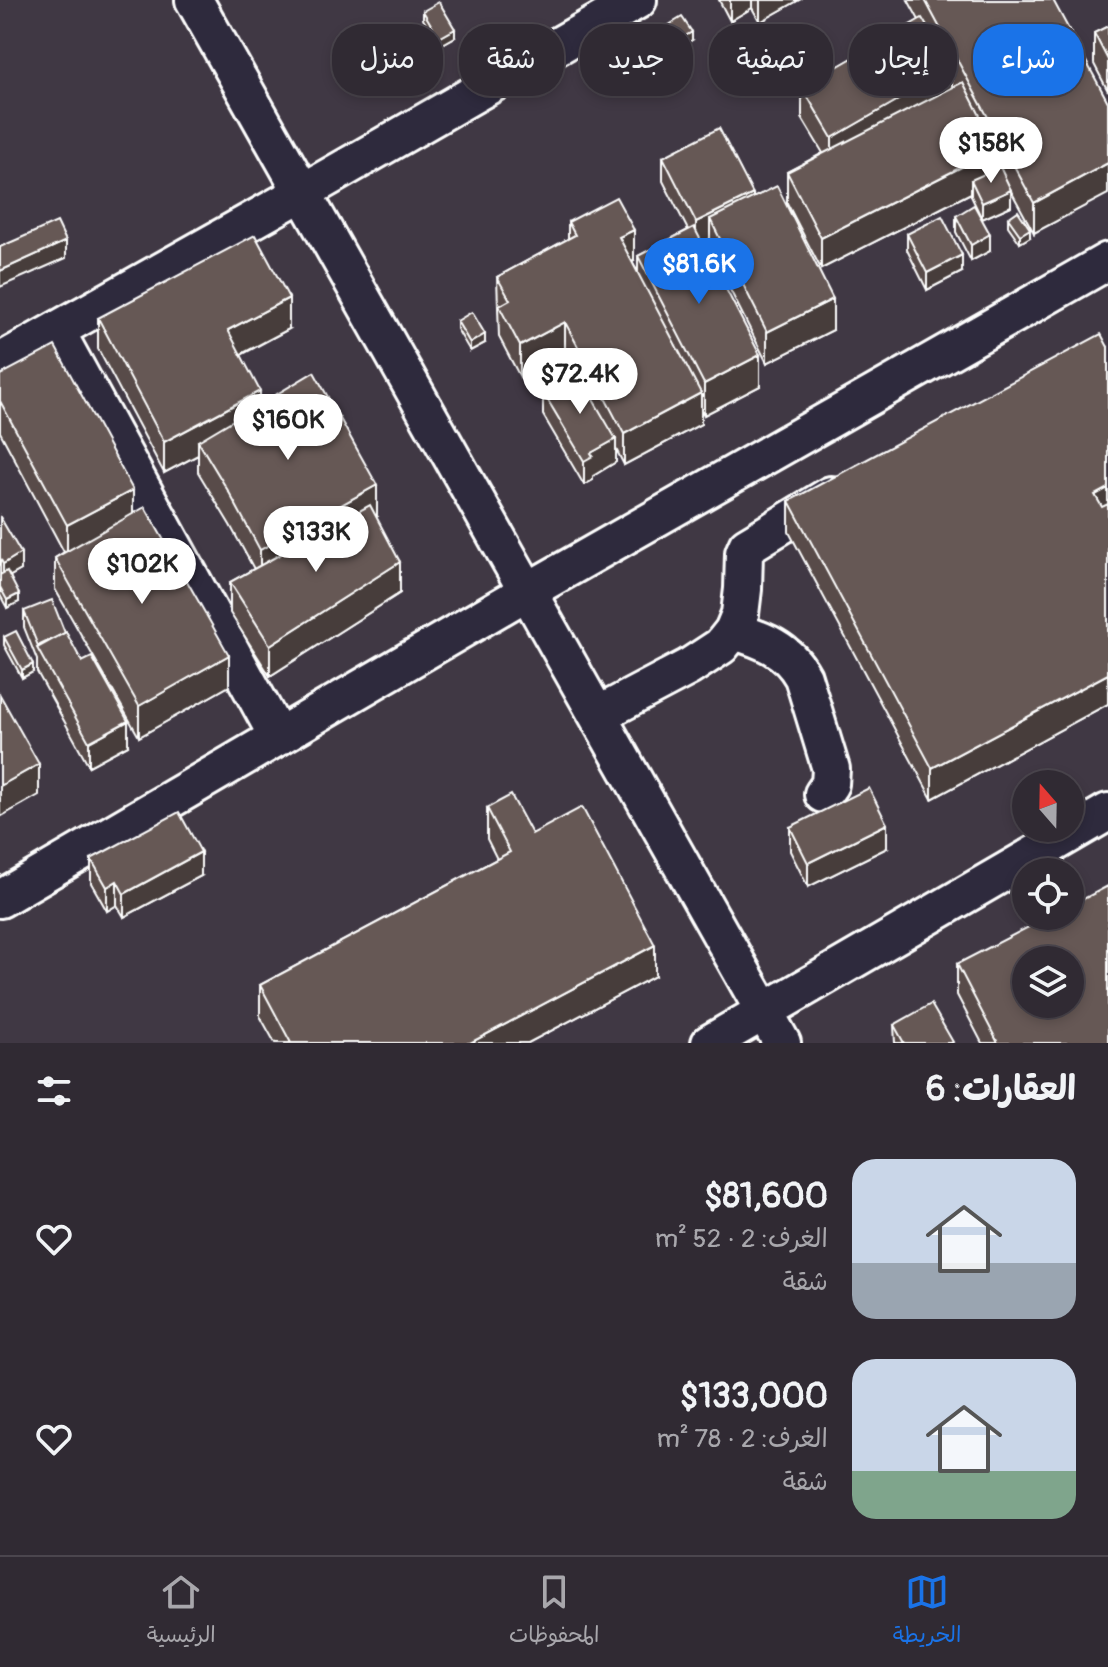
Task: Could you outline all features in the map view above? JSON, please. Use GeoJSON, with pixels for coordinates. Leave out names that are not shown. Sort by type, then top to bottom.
{"type":"FeatureCollection","features":[{"type":"Feature","properties":{"kind":"street"},"geometry":{"type":"LineString","coordinates":[[194,0],[782,1043]]}},
{"type":"Feature","properties":{"kind":"street"},"geometry":{"type":"LineString","coordinates":[[0,362],[638,0]]}},
{"type":"Feature","properties":{"kind":"street"},"geometry":{"type":"LineString","coordinates":[[0,899],[528,591],[1108,261]]}},
{"type":"Feature","properties":{"kind":"street"},"geometry":{"type":"LineString","coordinates":[[56,331],[278,737]]}},
{"type":"Feature","properties":{"kind":"street"},"geometry":{"type":"LineString","coordinates":[[598,715],[689,667],[721,646],[733,631],[740,614],[747,546],[861,477]]}},
{"type":"Feature","properties":{"kind":"street"},"geometry":{"type":"LineString","coordinates":[[733,631],[760,639],[780,650],[796,665],[803,677],[831,769],[830,784],[823,794]]}},
{"type":"Feature","properties":{"kind":"street"},"geometry":{"type":"LineString","coordinates":[[710,1043],[1108,812]]}},
{"type":"Feature","properties":{"kind":"building"},"geometry":{"type":"Polygon","coordinates":[[[925,0],[1053,0],[1066,24],[973,24],[973,89],[957,60],[957,24],[938,24],[925,0]]]}},
{"type":"Feature","properties":{"kind":"building"},"geometry":{"type":"Polygon","coordinates":[[[439,2],[455,29],[443,36],[443,24],[431,24],[423,11],[439,2]]]}},
{"type":"Feature","properties":{"kind":"building"},"geometry":{"type":"Polygon","coordinates":[[[682,17],[687,24],[670,24],[682,17]]]}},
{"type":"Feature","properties":{"kind":"building"},"geometry":{"type":"Polygon","coordinates":[[[922,18],[926,24],[912,24],[922,18]]]}},
{"type":"Feature","properties":{"kind":"building"},"geometry":{"type":"Polygon","coordinates":[[[1108,26],[1108,60],[1094,33],[1108,26]]]}},
{"type":"Feature","properties":{"kind":"building"},"geometry":{"type":"Polygon","coordinates":[[[1084,57],[1108,102],[1108,163],[1034,203],[977,96],[1084,96],[1084,57]]]}},
{"type":"Feature","properties":{"kind":"building"},"geometry":{"type":"Polygon","coordinates":[[[849,60],[849,96],[905,96],[832,138],[807,96],[833,96],[833,69],[849,60]]]}},
{"type":"Feature","properties":{"kind":"building"},"geometry":{"type":"Polygon","coordinates":[[[963,82],[997,149],[821,238],[787,172],[936,96],[957,96],[957,85],[963,82]]]}},
{"type":"Feature","properties":{"kind":"building"},"geometry":{"type":"Polygon","coordinates":[[[719,128],[753,194],[696,222],[663,157],[719,128]]]}},
{"type":"Feature","properties":{"kind":"building"},"geometry":{"type":"Polygon","coordinates":[[[1000,167],[1011,190],[982,203],[971,180],[1000,167]]]}},
{"type":"Feature","properties":{"kind":"building"},"geometry":{"type":"Polygon","coordinates":[[[777,186],[833,299],[767,332],[710,219],[777,186]]]}},
{"type":"Feature","properties":{"kind":"building"},"geometry":{"type":"Polygon","coordinates":[[[616,197],[634,230],[619,237],[701,393],[624,434],[565,322],[520,346],[499,306],[510,300],[497,277],[575,235],[568,222],[616,197]]]}},
{"type":"Feature","properties":{"kind":"building"},"geometry":{"type":"Polygon","coordinates":[[[974,205],[990,234],[971,245],[956,216],[974,205]]]}},
{"type":"Feature","properties":{"kind":"building"},"geometry":{"type":"Polygon","coordinates":[[[1018,211],[1030,229],[1020,235],[1008,218],[1018,211]]]}},
{"type":"Feature","properties":{"kind":"building"},"geometry":{"type":"Polygon","coordinates":[[[942,216],[962,255],[927,273],[907,234],[942,216]]]}},
{"type":"Feature","properties":{"kind":"building"},"geometry":{"type":"Polygon","coordinates":[[[57,222],[66,241],[0,271],[0,247],[57,222]]]}},
{"type":"Feature","properties":{"kind":"building"},"geometry":{"type":"Polygon","coordinates":[[[694,227],[760,355],[704,384],[638,256],[694,227]]]}},
{"type":"Feature","properties":{"kind":"building"},"geometry":{"type":"Polygon","coordinates":[[[255,235],[289,298],[228,330],[260,391],[164,442],[98,318],[255,235]]]}},
{"type":"Feature","properties":{"kind":"building"},"geometry":{"type":"Polygon","coordinates":[[[472,312],[485,334],[470,343],[457,321],[472,312]]]}},
{"type":"Feature","properties":{"kind":"building"},"geometry":{"type":"Polygon","coordinates":[[[1101,334],[1108,347],[1108,488],[1095,495],[1102,507],[1108,504],[1108,674],[932,768],[789,501],[1101,334]]]}},
{"type":"Feature","properties":{"kind":"building"},"geometry":{"type":"Polygon","coordinates":[[[55,346],[133,490],[67,525],[0,401],[0,375],[55,346]]]}},
{"type":"Feature","properties":{"kind":"building"},"geometry":{"type":"Polygon","coordinates":[[[314,372],[377,485],[260,550],[198,441],[314,372]]]}},
{"type":"Feature","properties":{"kind":"building"},"geometry":{"type":"Polygon","coordinates":[[[577,372],[616,439],[591,453],[593,456],[584,461],[543,392],[577,372]]]}},
{"type":"Feature","properties":{"kind":"building"},"geometry":{"type":"Polygon","coordinates":[[[370,505],[400,562],[270,645],[230,582],[370,505]]]}},
{"type":"Feature","properties":{"kind":"building"},"geometry":{"type":"Polygon","coordinates":[[[145,507],[229,655],[139,706],[55,558],[145,507]]]}},
{"type":"Feature","properties":{"kind":"building"},"geometry":{"type":"Polygon","coordinates":[[[0,517],[21,553],[3,564],[0,558],[0,517]]]}},
{"type":"Feature","properties":{"kind":"building"},"geometry":{"type":"Polygon","coordinates":[[[7,571],[19,594],[7,600],[0,587],[0,575],[7,571]]]}},
{"type":"Feature","properties":{"kind":"building"},"geometry":{"type":"Polygon","coordinates":[[[52,600],[65,633],[38,646],[24,611],[52,600]]]}},
{"type":"Feature","properties":{"kind":"building"},"geometry":{"type":"Polygon","coordinates":[[[16,631],[33,664],[22,670],[4,637],[16,631]]]}},
{"type":"Feature","properties":{"kind":"building"},"geometry":{"type":"Polygon","coordinates":[[[66,632],[82,662],[92,657],[128,721],[89,742],[37,648],[66,632]]]}},
{"type":"Feature","properties":{"kind":"building"},"geometry":{"type":"Polygon","coordinates":[[[0,695],[39,764],[0,786],[0,695]]]}},
{"type":"Feature","properties":{"kind":"building"},"geometry":{"type":"Polygon","coordinates":[[[869,788],[887,824],[808,863],[790,827],[869,788]]]}},
{"type":"Feature","properties":{"kind":"building"},"geometry":{"type":"Polygon","coordinates":[[[511,795],[532,834],[582,807],[655,945],[470,1043],[291,1043],[260,985],[510,852],[487,808],[511,795]]]}},
{"type":"Feature","properties":{"kind":"building"},"geometry":{"type":"Polygon","coordinates":[[[179,812],[201,852],[124,894],[117,881],[107,887],[91,859],[179,812]]]}},
{"type":"Feature","properties":{"kind":"building"},"geometry":{"type":"Polygon","coordinates":[[[1108,886],[1108,1043],[998,1043],[957,964],[1023,930],[1084,930],[1084,899],[1108,886]]]}},
{"type":"Feature","properties":{"kind":"building"},"geometry":{"type":"Polygon","coordinates":[[[931,1004],[953,1042],[904,1043],[894,1025],[931,1004]]]}}]}
